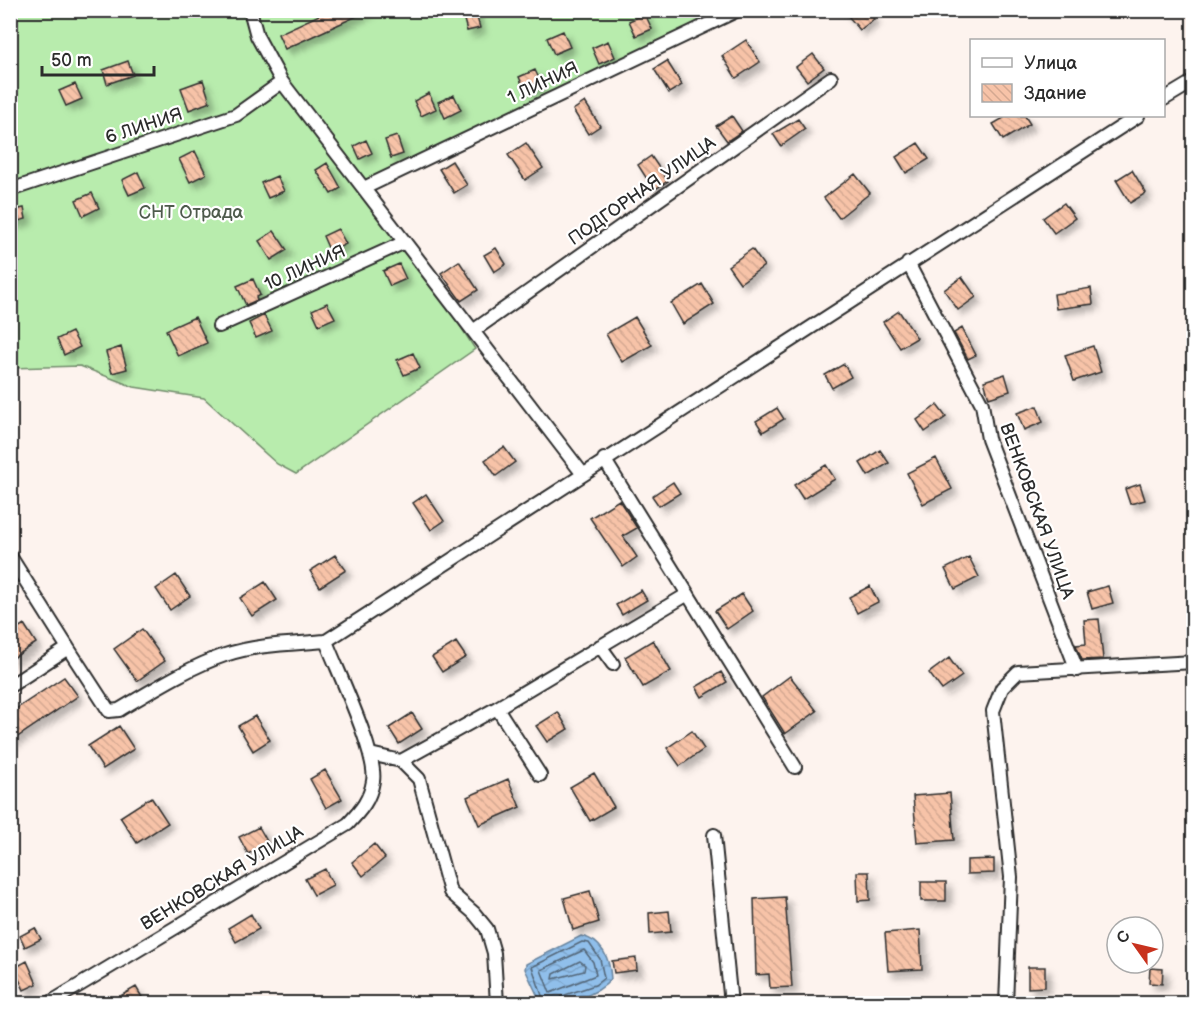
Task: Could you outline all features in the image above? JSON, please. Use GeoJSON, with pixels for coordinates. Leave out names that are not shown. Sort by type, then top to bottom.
{"type":"FeatureCollection","features":[{"type":"Feature","properties":{"kind":"street"},"geometry":{"type":"LineString","coordinates":[[250,10],[257,36],[282,81],[582,473]]}},
{"type":"Feature","properties":{"kind":"street","name":"1 ЛИНИЯ"},"geometry":{"type":"LineString","coordinates":[[364,188],[738,10]]}},
{"type":"Feature","properties":{"kind":"street","name":"ПОДГОРНАЯ УЛИЦА"},"geometry":{"type":"LineString","coordinates":[[473,331],[831,78]]}},
{"type":"Feature","properties":{"kind":"street","name":"6 ЛИНИЯ"},"geometry":{"type":"LineString","coordinates":[[10,190],[236,115],[282,81]]}},
{"type":"Feature","properties":{"kind":"street"},"geometry":{"type":"LineString","coordinates":[[1165,98],[1194,81]]}},
{"type":"Feature","properties":{"kind":"street"},"geometry":{"type":"LineString","coordinates":[[10,556],[109,711],[119,710],[180,674],[226,654],[266,646],[326,641],[582,473],[1136,117]]}},
{"type":"Feature","properties":{"kind":"street","name":"10 ЛИНИЯ"},"geometry":{"type":"LineString","coordinates":[[219,326],[405,242]]}},
{"type":"Feature","properties":{"kind":"street","name":"ВЕНКОВСКАЯ УЛИЦА"},"geometry":{"type":"LineString","coordinates":[[908,263],[982,404],[988,439],[1077,670]]}},
{"type":"Feature","properties":{"kind":"street"},"geometry":{"type":"LineString","coordinates":[[604,459],[795,768]]}},
{"type":"Feature","properties":{"kind":"street"},"geometry":{"type":"LineString","coordinates":[[401,760],[496,708],[688,594]]}},
{"type":"Feature","properties":{"kind":"street","name":"ВЕНКОВСКАЯ УЛИЦА"},"geometry":{"type":"LineString","coordinates":[[48,1004],[348,824],[366,805],[374,779],[370,754],[326,641]]}},
{"type":"Feature","properties":{"kind":"street"},"geometry":{"type":"LineString","coordinates":[[600,646],[613,664]]}},
{"type":"Feature","properties":{"kind":"street"},"geometry":{"type":"LineString","coordinates":[[10,686],[68,648]]}},
{"type":"Feature","properties":{"kind":"street"},"geometry":{"type":"LineString","coordinates":[[1006,1004],[1011,877],[993,711],[1002,688],[1018,672],[1194,662]]}},
{"type":"Feature","properties":{"kind":"street"},"geometry":{"type":"LineString","coordinates":[[496,708],[540,775]]}},
{"type":"Feature","properties":{"kind":"street"},"geometry":{"type":"LineString","coordinates":[[370,754],[401,760],[419,779],[450,892],[487,929],[494,953],[497,1004]]}},
{"type":"Feature","properties":{"kind":"street"},"geometry":{"type":"LineString","coordinates":[[714,835],[731,1004]]}},
{"type":"Feature","properties":{"kind":"green space","name":"СНТ Отрада"},"geometry":{"type":"Polygon","coordinates":[[[10,11],[751,11],[371,188],[475,349],[296,474],[277,464],[204,398],[134,387],[80,366],[11,368],[10,11]]]}},
{"type":"Feature","properties":{"kind":"water"},"geometry":{"type":"Polygon","coordinates":[[[581,936],[594,942],[604,952],[609,964],[611,979],[588,995],[559,1002],[541,1003],[525,969],[526,964],[581,936]]]}},
{"type":"Feature","properties":{"kind":"building"},"geometry":{"type":"Polygon","coordinates":[[[330,10],[370,10],[285,49],[278,34],[330,10]]]}},
{"type":"Feature","properties":{"kind":"building"},"geometry":{"type":"Polygon","coordinates":[[[475,10],[480,28],[467,31],[462,12],[475,10]]]}},
{"type":"Feature","properties":{"kind":"building"},"geometry":{"type":"Polygon","coordinates":[[[843,10],[867,10],[874,19],[860,30],[843,10]]]}},
{"type":"Feature","properties":{"kind":"building"},"geometry":{"type":"Polygon","coordinates":[[[645,14],[652,29],[636,36],[629,21],[645,14]]]}},
{"type":"Feature","properties":{"kind":"building"},"geometry":{"type":"Polygon","coordinates":[[[563,31],[570,47],[554,54],[547,38],[563,31]]]}},
{"type":"Feature","properties":{"kind":"building"},"geometry":{"type":"Polygon","coordinates":[[[746,40],[760,62],[736,78],[722,56],[746,40]]]}},
{"type":"Feature","properties":{"kind":"building"},"geometry":{"type":"Polygon","coordinates":[[[608,41],[615,57],[599,64],[592,48],[608,41]]]}},
{"type":"Feature","properties":{"kind":"building"},"geometry":{"type":"Polygon","coordinates":[[[813,54],[824,68],[807,81],[796,67],[813,54]]]}},
{"type":"Feature","properties":{"kind":"building"},"geometry":{"type":"Polygon","coordinates":[[[128,61],[133,75],[107,84],[103,70],[128,61]]]}},
{"type":"Feature","properties":{"kind":"building"},"geometry":{"type":"Polygon","coordinates":[[[667,61],[682,85],[669,93],[654,69],[667,61]]]}},
{"type":"Feature","properties":{"kind":"building"},"geometry":{"type":"Polygon","coordinates":[[[535,70],[542,85],[526,93],[519,77],[535,70]]]}},
{"type":"Feature","properties":{"kind":"building"},"geometry":{"type":"Polygon","coordinates":[[[203,80],[210,102],[189,110],[181,88],[203,80]]]}},
{"type":"Feature","properties":{"kind":"building"},"geometry":{"type":"Polygon","coordinates":[[[75,84],[82,99],[66,106],[59,91],[75,84]]]}},
{"type":"Feature","properties":{"kind":"building"},"geometry":{"type":"Polygon","coordinates":[[[429,93],[436,109],[421,116],[414,101],[429,93]]]}},
{"type":"Feature","properties":{"kind":"building"},"geometry":{"type":"Polygon","coordinates":[[[454,95],[461,110],[445,118],[438,102],[454,95]]]}},
{"type":"Feature","properties":{"kind":"building"},"geometry":{"type":"Polygon","coordinates":[[[585,102],[600,126],[588,134],[573,110],[585,102]]]}},
{"type":"Feature","properties":{"kind":"building"},"geometry":{"type":"Polygon","coordinates":[[[732,116],[742,131],[727,141],[716,126],[732,116]]]}},
{"type":"Feature","properties":{"kind":"building"},"geometry":{"type":"Polygon","coordinates":[[[1005,117],[1026,117],[1030,124],[1003,140],[993,124],[1005,117]]]}},
{"type":"Feature","properties":{"kind":"building"},"geometry":{"type":"Polygon","coordinates":[[[798,119],[805,129],[781,146],[773,134],[798,119]]]}},
{"type":"Feature","properties":{"kind":"building"},"geometry":{"type":"Polygon","coordinates":[[[397,136],[403,154],[391,158],[385,140],[397,136]]]}},
{"type":"Feature","properties":{"kind":"building"},"geometry":{"type":"Polygon","coordinates":[[[366,140],[372,153],[360,159],[354,146],[366,140]]]}},
{"type":"Feature","properties":{"kind":"building"},"geometry":{"type":"Polygon","coordinates":[[[526,143],[543,168],[525,180],[508,155],[526,143]]]}},
{"type":"Feature","properties":{"kind":"building"},"geometry":{"type":"Polygon","coordinates":[[[918,143],[929,159],[906,173],[896,157],[918,143]]]}},
{"type":"Feature","properties":{"kind":"building"},"geometry":{"type":"Polygon","coordinates":[[[195,151],[206,174],[190,182],[179,159],[195,151]]]}},
{"type":"Feature","properties":{"kind":"building"},"geometry":{"type":"Polygon","coordinates":[[[651,156],[668,181],[654,190],[638,165],[651,156]]]}},
{"type":"Feature","properties":{"kind":"building"},"geometry":{"type":"Polygon","coordinates":[[[452,161],[467,185],[454,193],[439,169],[452,161]]]}},
{"type":"Feature","properties":{"kind":"building"},"geometry":{"type":"Polygon","coordinates":[[[327,163],[341,188],[331,194],[316,170],[327,163]]]}},
{"type":"Feature","properties":{"kind":"building"},"geometry":{"type":"Polygon","coordinates":[[[1132,170],[1146,193],[1130,203],[1116,180],[1132,170]]]}},
{"type":"Feature","properties":{"kind":"building"},"geometry":{"type":"Polygon","coordinates":[[[138,172],[145,188],[129,195],[122,180],[138,172]]]}},
{"type":"Feature","properties":{"kind":"building"},"geometry":{"type":"Polygon","coordinates":[[[855,174],[870,193],[839,218],[824,198],[855,174]]]}},
{"type":"Feature","properties":{"kind":"building"},"geometry":{"type":"Polygon","coordinates":[[[277,176],[284,191],[268,198],[261,183],[277,176]]]}},
{"type":"Feature","properties":{"kind":"building"},"geometry":{"type":"Polygon","coordinates":[[[92,193],[99,208],[83,216],[76,200],[92,193]]]}},
{"type":"Feature","properties":{"kind":"building"},"geometry":{"type":"Polygon","coordinates":[[[1064,203],[1075,218],[1054,233],[1043,218],[1064,203]]]}},
{"type":"Feature","properties":{"kind":"building"},"geometry":{"type":"Polygon","coordinates":[[[24,208],[26,219],[10,223],[10,211],[24,208]]]}},
{"type":"Feature","properties":{"kind":"building"},"geometry":{"type":"Polygon","coordinates":[[[338,229],[346,244],[330,252],[323,236],[338,229]]]}},
{"type":"Feature","properties":{"kind":"building"},"geometry":{"type":"Polygon","coordinates":[[[274,231],[287,250],[271,260],[259,241],[274,231]]]}},
{"type":"Feature","properties":{"kind":"building"},"geometry":{"type":"Polygon","coordinates":[[[496,248],[506,264],[494,272],[484,255],[496,248]]]}},
{"type":"Feature","properties":{"kind":"building"},"geometry":{"type":"Polygon","coordinates":[[[752,249],[764,266],[740,283],[728,266],[752,249]]]}},
{"type":"Feature","properties":{"kind":"building"},"geometry":{"type":"Polygon","coordinates":[[[459,261],[478,290],[461,301],[441,273],[459,261]]]}},
{"type":"Feature","properties":{"kind":"building"},"geometry":{"type":"Polygon","coordinates":[[[399,264],[406,279],[390,286],[383,271],[399,264]]]}},
{"type":"Feature","properties":{"kind":"building"},"geometry":{"type":"Polygon","coordinates":[[[962,277],[976,297],[958,310],[944,290],[962,277]]]}},
{"type":"Feature","properties":{"kind":"building"},"geometry":{"type":"Polygon","coordinates":[[[253,279],[260,295],[256,297],[257,300],[246,305],[237,286],[253,279]]]}},
{"type":"Feature","properties":{"kind":"building"},"geometry":{"type":"Polygon","coordinates":[[[702,284],[714,304],[683,324],[671,303],[702,284]]]}},
{"type":"Feature","properties":{"kind":"building"},"geometry":{"type":"Polygon","coordinates":[[[1091,288],[1093,304],[1056,309],[1054,294],[1091,288]]]}},
{"type":"Feature","properties":{"kind":"building"},"geometry":{"type":"Polygon","coordinates":[[[327,303],[335,318],[319,325],[312,310],[327,303]]]}},
{"type":"Feature","properties":{"kind":"building"},"geometry":{"type":"Polygon","coordinates":[[[899,311],[917,338],[900,348],[883,322],[899,311]]]}},
{"type":"Feature","properties":{"kind":"building"},"geometry":{"type":"Polygon","coordinates":[[[264,315],[272,331],[256,338],[249,323],[264,315]]]}},
{"type":"Feature","properties":{"kind":"building"},"geometry":{"type":"Polygon","coordinates":[[[195,317],[207,343],[178,356],[166,330],[195,317]]]}},
{"type":"Feature","properties":{"kind":"building"},"geometry":{"type":"Polygon","coordinates":[[[635,317],[652,345],[622,362],[606,334],[635,317]]]}},
{"type":"Feature","properties":{"kind":"building"},"geometry":{"type":"Polygon","coordinates":[[[962,328],[976,355],[968,359],[954,333],[962,328]]]}},
{"type":"Feature","properties":{"kind":"building"},"geometry":{"type":"Polygon","coordinates":[[[72,332],[80,347],[64,355],[57,339],[72,332]]]}},
{"type":"Feature","properties":{"kind":"building"},"geometry":{"type":"Polygon","coordinates":[[[1093,346],[1101,372],[1074,381],[1065,355],[1093,346]]]}},
{"type":"Feature","properties":{"kind":"building"},"geometry":{"type":"Polygon","coordinates":[[[121,347],[127,369],[112,373],[106,352],[121,347]]]}},
{"type":"Feature","properties":{"kind":"building"},"geometry":{"type":"Polygon","coordinates":[[[413,353],[420,368],[404,375],[397,360],[413,353]]]}},
{"type":"Feature","properties":{"kind":"building"},"geometry":{"type":"Polygon","coordinates":[[[844,364],[851,377],[832,388],[825,375],[844,364]]]}},
{"type":"Feature","properties":{"kind":"building"},"geometry":{"type":"Polygon","coordinates":[[[1005,374],[1010,391],[989,398],[984,381],[1005,374]]]}},
{"type":"Feature","properties":{"kind":"building"},"geometry":{"type":"Polygon","coordinates":[[[937,405],[946,417],[925,432],[917,420],[937,405]]]}},
{"type":"Feature","properties":{"kind":"building"},"geometry":{"type":"Polygon","coordinates":[[[1037,406],[1043,422],[1024,430],[1017,413],[1037,406]]]}},
{"type":"Feature","properties":{"kind":"building"},"geometry":{"type":"Polygon","coordinates":[[[777,408],[784,419],[763,432],[756,421],[777,408]]]}},
{"type":"Feature","properties":{"kind":"building"},"geometry":{"type":"Polygon","coordinates":[[[504,447],[515,462],[496,476],[485,460],[504,447]]]}},
{"type":"Feature","properties":{"kind":"building"},"geometry":{"type":"Polygon","coordinates":[[[880,450],[889,463],[868,476],[860,463],[880,450]]]}},
{"type":"Feature","properties":{"kind":"building"},"geometry":{"type":"Polygon","coordinates":[[[936,458],[952,489],[923,504],[907,473],[936,458]]]}},
{"type":"Feature","properties":{"kind":"building"},"geometry":{"type":"Polygon","coordinates":[[[826,465],[835,479],[803,499],[794,485],[826,465]]]}},
{"type":"Feature","properties":{"kind":"building"},"geometry":{"type":"Polygon","coordinates":[[[673,482],[680,493],[659,506],[652,496],[673,482]]]}},
{"type":"Feature","properties":{"kind":"building"},"geometry":{"type":"Polygon","coordinates":[[[1140,484],[1145,500],[1130,504],[1125,489],[1140,484]]]}},
{"type":"Feature","properties":{"kind":"building"},"geometry":{"type":"Polygon","coordinates":[[[426,494],[444,521],[431,530],[413,503],[426,494]]]}},
{"type":"Feature","properties":{"kind":"building"},"geometry":{"type":"Polygon","coordinates":[[[619,500],[637,528],[623,536],[637,557],[623,567],[590,518],[619,500]]]}},
{"type":"Feature","properties":{"kind":"building"},"geometry":{"type":"Polygon","coordinates":[[[335,555],[346,570],[320,587],[310,571],[335,555]]]}},
{"type":"Feature","properties":{"kind":"building"},"geometry":{"type":"Polygon","coordinates":[[[969,557],[979,577],[955,589],[945,569],[969,557]]]}},
{"type":"Feature","properties":{"kind":"building"},"geometry":{"type":"Polygon","coordinates":[[[176,575],[190,596],[170,610],[156,589],[176,575]]]}},
{"type":"Feature","properties":{"kind":"building"},"geometry":{"type":"Polygon","coordinates":[[[265,582],[277,600],[252,616],[240,598],[265,582]]]}},
{"type":"Feature","properties":{"kind":"building"},"geometry":{"type":"Polygon","coordinates":[[[870,586],[878,602],[857,613],[849,597],[870,586]]]}},
{"type":"Feature","properties":{"kind":"building"},"geometry":{"type":"Polygon","coordinates":[[[1108,586],[1113,603],[1092,609],[1087,592],[1108,586]]]}},
{"type":"Feature","properties":{"kind":"building"},"geometry":{"type":"Polygon","coordinates":[[[641,590],[647,600],[622,615],[616,605],[641,590]]]}},
{"type":"Feature","properties":{"kind":"building"},"geometry":{"type":"Polygon","coordinates":[[[742,594],[753,611],[727,629],[715,611],[742,594]]]}},
{"type":"Feature","properties":{"kind":"building"},"geometry":{"type":"Polygon","coordinates":[[[1099,619],[1103,659],[1082,660],[1076,645],[1086,644],[1084,620],[1099,619]]]}},
{"type":"Feature","properties":{"kind":"building"},"geometry":{"type":"Polygon","coordinates":[[[24,624],[36,643],[10,660],[10,633],[24,624]]]}},
{"type":"Feature","properties":{"kind":"building"},"geometry":{"type":"Polygon","coordinates":[[[142,629],[165,661],[137,681],[114,649],[142,629]]]}},
{"type":"Feature","properties":{"kind":"building"},"geometry":{"type":"Polygon","coordinates":[[[653,640],[671,671],[643,687],[625,657],[653,640]]]}},
{"type":"Feature","properties":{"kind":"building"},"geometry":{"type":"Polygon","coordinates":[[[456,642],[466,657],[442,672],[432,657],[456,642]]]}},
{"type":"Feature","properties":{"kind":"building"},"geometry":{"type":"Polygon","coordinates":[[[949,658],[962,676],[942,690],[929,673],[949,658]]]}},
{"type":"Feature","properties":{"kind":"building"},"geometry":{"type":"Polygon","coordinates":[[[721,672],[727,682],[702,697],[696,687],[721,672]]]}},
{"type":"Feature","properties":{"kind":"building"},"geometry":{"type":"Polygon","coordinates":[[[790,676],[817,711],[785,734],[762,697],[790,676]]]}},
{"type":"Feature","properties":{"kind":"building"},"geometry":{"type":"Polygon","coordinates":[[[64,677],[78,696],[10,742],[10,713],[64,677]]]}},
{"type":"Feature","properties":{"kind":"building"},"geometry":{"type":"Polygon","coordinates":[[[558,712],[568,729],[547,742],[536,726],[558,712]]]}},
{"type":"Feature","properties":{"kind":"building"},"geometry":{"type":"Polygon","coordinates":[[[412,713],[422,729],[399,744],[389,728],[412,713]]]}},
{"type":"Feature","properties":{"kind":"building"},"geometry":{"type":"Polygon","coordinates":[[[255,716],[270,740],[253,751],[238,726],[255,716]]]}},
{"type":"Feature","properties":{"kind":"building"},"geometry":{"type":"Polygon","coordinates":[[[119,726],[134,749],[103,769],[88,746],[119,726]]]}},
{"type":"Feature","properties":{"kind":"building"},"geometry":{"type":"Polygon","coordinates":[[[692,731],[704,749],[680,766],[667,748],[692,731]]]}},
{"type":"Feature","properties":{"kind":"building"},"geometry":{"type":"Polygon","coordinates":[[[325,770],[342,799],[326,808],[310,779],[325,770]]]}},
{"type":"Feature","properties":{"kind":"building"},"geometry":{"type":"Polygon","coordinates":[[[594,773],[614,807],[590,821],[570,787],[594,773]]]}},
{"type":"Feature","properties":{"kind":"building"},"geometry":{"type":"Polygon","coordinates":[[[508,779],[520,807],[479,825],[467,797],[508,779]]]}},
{"type":"Feature","properties":{"kind":"building"},"geometry":{"type":"Polygon","coordinates":[[[950,793],[954,840],[917,843],[913,796],[950,793]]]}},
{"type":"Feature","properties":{"kind":"building"},"geometry":{"type":"Polygon","coordinates":[[[151,797],[168,823],[137,843],[120,817],[151,797]]]}},
{"type":"Feature","properties":{"kind":"building"},"geometry":{"type":"Polygon","coordinates":[[[259,827],[268,843],[248,854],[239,837],[259,827]]]}},
{"type":"Feature","properties":{"kind":"building"},"geometry":{"type":"Polygon","coordinates":[[[374,844],[385,858],[363,876],[352,862],[374,844]]]}},
{"type":"Feature","properties":{"kind":"building"},"geometry":{"type":"Polygon","coordinates":[[[994,859],[994,873],[967,874],[967,860],[994,859]]]}},
{"type":"Feature","properties":{"kind":"building"},"geometry":{"type":"Polygon","coordinates":[[[325,869],[333,885],[314,895],[305,879],[325,869]]]}},
{"type":"Feature","properties":{"kind":"building"},"geometry":{"type":"Polygon","coordinates":[[[857,872],[869,872],[870,900],[858,901],[857,872]]]}},
{"type":"Feature","properties":{"kind":"building"},"geometry":{"type":"Polygon","coordinates":[[[921,882],[946,882],[946,901],[921,901],[921,882]]]}},
{"type":"Feature","properties":{"kind":"building"},"geometry":{"type":"Polygon","coordinates":[[[590,891],[599,922],[573,930],[564,898],[590,891]]]}},
{"type":"Feature","properties":{"kind":"building"},"geometry":{"type":"Polygon","coordinates":[[[785,897],[792,987],[770,988],[769,974],[756,975],[754,899],[785,897]]]}},
{"type":"Feature","properties":{"kind":"building"},"geometry":{"type":"Polygon","coordinates":[[[669,911],[671,932],[650,934],[649,913],[669,911]]]}},
{"type":"Feature","properties":{"kind":"building"},"geometry":{"type":"Polygon","coordinates":[[[251,914],[259,929],[236,942],[228,928],[251,914]]]}},
{"type":"Feature","properties":{"kind":"building"},"geometry":{"type":"Polygon","coordinates":[[[35,928],[41,939],[25,947],[20,936],[35,928]]]}},
{"type":"Feature","properties":{"kind":"building"},"geometry":{"type":"Polygon","coordinates":[[[920,930],[922,969],[888,971],[885,933],[920,930]]]}},
{"type":"Feature","properties":{"kind":"building"},"geometry":{"type":"Polygon","coordinates":[[[636,958],[637,970],[614,973],[612,961],[636,958]]]}},
{"type":"Feature","properties":{"kind":"building"},"geometry":{"type":"Polygon","coordinates":[[[27,961],[37,984],[24,990],[14,968],[27,961]]]}},
{"type":"Feature","properties":{"kind":"building"},"geometry":{"type":"Polygon","coordinates":[[[1028,967],[1045,967],[1045,987],[1028,988],[1028,967]]]}},
{"type":"Feature","properties":{"kind":"building"},"geometry":{"type":"Polygon","coordinates":[[[1150,975],[1163,975],[1162,984],[1149,983],[1150,975]]]}},
{"type":"Feature","properties":{"kind":"building"},"geometry":{"type":"Polygon","coordinates":[[[136,987],[146,1004],[127,1004],[122,995],[136,987]]]}}]}
